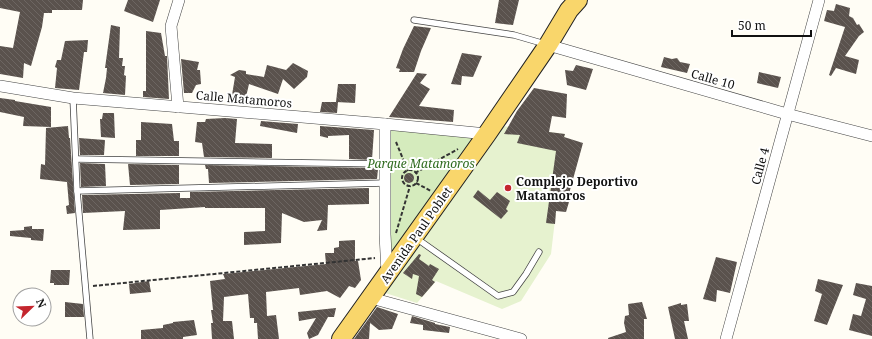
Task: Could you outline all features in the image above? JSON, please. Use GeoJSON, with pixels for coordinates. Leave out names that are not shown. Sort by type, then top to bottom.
{"type":"FeatureCollection","features":[{"type":"Feature","properties":{"kind":"main road","name":"Avenida Paul Poblet"},"geometry":{"type":"LineString","coordinates":[[340,339],[387,276],[487,134],[548,45],[573,3]]}},
{"type":"Feature","properties":{"kind":"street"},"geometry":{"type":"LineString","coordinates":[[178,107],[171,26],[179,0]]}},
{"type":"Feature","properties":{"kind":"street","name":"Calle 4"},"geometry":{"type":"LineString","coordinates":[[726,339],[819,0]]}},
{"type":"Feature","properties":{"kind":"street","name":"Calle 10"},"geometry":{"type":"LineString","coordinates":[[548,45],[787,114],[872,136]]}},
{"type":"Feature","properties":{"kind":"street","name":"Calle Matamoros"},"geometry":{"type":"LineString","coordinates":[[0,86],[73,98],[487,134]]}},
{"type":"Feature","properties":{"kind":"street"},"geometry":{"type":"LineString","coordinates":[[385,124],[385,234],[387,276]]}},
{"type":"Feature","properties":{"kind":"street"},"geometry":{"type":"LineString","coordinates":[[371,298],[521,339]]}},
{"type":"Feature","properties":{"kind":"lane"},"geometry":{"type":"LineString","coordinates":[[414,20],[514,35],[548,45]]}},
{"type":"Feature","properties":{"kind":"lane"},"geometry":{"type":"LineString","coordinates":[[73,98],[77,191],[90,339]]}},
{"type":"Feature","properties":{"kind":"lane"},"geometry":{"type":"LineString","coordinates":[[76,159],[385,164]]}},
{"type":"Feature","properties":{"kind":"lane"},"geometry":{"type":"LineString","coordinates":[[77,191],[385,183]]}},
{"type":"Feature","properties":{"kind":"lane"},"geometry":{"type":"LineString","coordinates":[[414,237],[498,296],[513,292],[539,252]]}},
{"type":"Feature","properties":{"kind":"path"},"geometry":{"type":"LineString","coordinates":[[396,142],[408,170],[416,173]]}},
{"type":"Feature","properties":{"kind":"path"},"geometry":{"type":"LineString","coordinates":[[416,173],[463,146]]}},
{"type":"Feature","properties":{"kind":"path"},"geometry":{"type":"LineString","coordinates":[[408,170],[402,175],[402,180],[405,185],[410,186],[416,183],[418,178],[416,173]]}},
{"type":"Feature","properties":{"kind":"path"},"geometry":{"type":"LineString","coordinates":[[416,183],[437,194]]}},
{"type":"Feature","properties":{"kind":"path"},"geometry":{"type":"LineString","coordinates":[[395,238],[410,186]]}},
{"type":"Feature","properties":{"kind":"path"},"geometry":{"type":"LineString","coordinates":[[86,286],[386,257]]}},
{"type":"Feature","properties":{"kind":"green space","name":"Parque Matamoros"},"geometry":{"type":"Polygon","coordinates":[[[389,126],[480,137],[388,259],[389,126]]]}},
{"type":"Feature","properties":{"kind":"green space","name":"Complejo Deportivo Matamoros"},"geometry":{"type":"Polygon","coordinates":[[[503,126],[565,134],[551,254],[521,301],[502,309],[436,281],[417,303],[382,292],[503,126]]]}},
{"type":"Feature","properties":{"kind":"building"},"geometry":{"type":"Polygon","coordinates":[[[0,0],[83,0],[82,10],[52,10],[52,13],[44,13],[42,27],[31,66],[24,63],[23,78],[0,74],[0,46],[13,48],[20,12],[0,8],[0,0]]]}},
{"type":"Feature","properties":{"kind":"building"},"geometry":{"type":"Polygon","coordinates":[[[128,0],[160,0],[153,22],[124,11],[128,0]]]}},
{"type":"Feature","properties":{"kind":"building"},"geometry":{"type":"Polygon","coordinates":[[[499,0],[519,0],[513,25],[495,23],[499,0]]]}},
{"type":"Feature","properties":{"kind":"building"},"geometry":{"type":"Polygon","coordinates":[[[836,4],[850,8],[849,16],[853,18],[857,25],[859,24],[864,32],[859,36],[845,56],[859,60],[856,74],[836,68],[831,76],[829,75],[845,27],[824,21],[827,10],[834,11],[836,4]]]}},
{"type":"Feature","properties":{"kind":"building"},"geometry":{"type":"Polygon","coordinates":[[[111,25],[120,27],[119,58],[123,58],[122,66],[125,66],[125,95],[103,93],[106,78],[107,68],[105,68],[111,25]]]}},
{"type":"Feature","properties":{"kind":"building"},"geometry":{"type":"Polygon","coordinates":[[[414,26],[431,28],[414,72],[399,72],[400,69],[396,68],[414,26]]]}},
{"type":"Feature","properties":{"kind":"building"},"geometry":{"type":"Polygon","coordinates":[[[146,31],[161,33],[165,56],[167,56],[169,99],[143,97],[143,91],[146,91],[146,31]]]}},
{"type":"Feature","properties":{"kind":"building"},"geometry":{"type":"Polygon","coordinates":[[[88,40],[87,52],[84,52],[79,90],[55,88],[57,68],[55,67],[57,60],[61,60],[65,41],[88,40]]]}},
{"type":"Feature","properties":{"kind":"building"},"geometry":{"type":"Polygon","coordinates":[[[462,53],[482,56],[473,77],[462,76],[461,85],[451,84],[462,53]]]}},
{"type":"Feature","properties":{"kind":"building"},"geometry":{"type":"Polygon","coordinates":[[[664,57],[672,59],[677,58],[680,62],[690,64],[687,73],[661,67],[664,57]]]}},
{"type":"Feature","properties":{"kind":"building"},"geometry":{"type":"Polygon","coordinates":[[[181,59],[199,62],[197,70],[200,70],[201,84],[196,85],[192,93],[184,93],[181,59]]]}},
{"type":"Feature","properties":{"kind":"building"},"geometry":{"type":"Polygon","coordinates":[[[293,63],[308,71],[307,77],[294,89],[283,79],[278,94],[249,84],[246,97],[232,95],[235,77],[230,75],[239,70],[246,71],[246,74],[264,77],[267,65],[286,70],[293,63]]]}},
{"type":"Feature","properties":{"kind":"building"},"geometry":{"type":"Polygon","coordinates":[[[576,65],[593,69],[586,90],[567,85],[565,70],[573,71],[576,65]]]}},
{"type":"Feature","properties":{"kind":"building"},"geometry":{"type":"Polygon","coordinates":[[[759,72],[781,77],[778,88],[757,83],[759,72]]]}},
{"type":"Feature","properties":{"kind":"building"},"geometry":{"type":"Polygon","coordinates":[[[417,73],[427,74],[420,83],[430,89],[419,106],[454,110],[453,122],[389,117],[417,73]]]}},
{"type":"Feature","properties":{"kind":"building"},"geometry":{"type":"Polygon","coordinates":[[[338,84],[356,84],[355,103],[336,102],[338,84]]]}},
{"type":"Feature","properties":{"kind":"building"},"geometry":{"type":"Polygon","coordinates":[[[534,88],[567,94],[566,118],[552,116],[549,132],[565,134],[564,137],[583,143],[567,201],[569,202],[566,212],[556,211],[555,224],[546,223],[556,151],[517,143],[520,135],[504,134],[517,111],[534,88]]]}},
{"type":"Feature","properties":{"kind":"building"},"geometry":{"type":"Polygon","coordinates":[[[0,98],[51,107],[51,127],[23,126],[24,117],[0,112],[0,98]]]}},
{"type":"Feature","properties":{"kind":"building"},"geometry":{"type":"Polygon","coordinates":[[[322,102],[338,102],[337,113],[320,112],[322,102]]]}},
{"type":"Feature","properties":{"kind":"building"},"geometry":{"type":"Polygon","coordinates":[[[103,113],[114,113],[115,138],[101,137],[100,119],[102,119],[103,113]]]}},
{"type":"Feature","properties":{"kind":"building"},"geometry":{"type":"Polygon","coordinates":[[[206,119],[237,119],[235,143],[272,144],[272,158],[204,157],[202,143],[195,142],[197,122],[205,122],[206,119]]]}},
{"type":"Feature","properties":{"kind":"building"},"geometry":{"type":"Polygon","coordinates":[[[261,121],[298,124],[297,133],[260,126],[261,121]]]}},
{"type":"Feature","properties":{"kind":"building"},"geometry":{"type":"Polygon","coordinates":[[[141,122],[172,124],[174,141],[179,141],[179,156],[136,156],[136,140],[141,140],[141,122]]]}},
{"type":"Feature","properties":{"kind":"building"},"geometry":{"type":"Polygon","coordinates":[[[68,126],[75,213],[67,214],[66,206],[69,205],[67,182],[40,179],[41,164],[45,165],[46,128],[68,126]]]}},
{"type":"Feature","properties":{"kind":"building"},"geometry":{"type":"Polygon","coordinates":[[[320,126],[374,130],[372,160],[349,159],[349,135],[328,136],[328,138],[320,136],[320,126]]]}},
{"type":"Feature","properties":{"kind":"building"},"geometry":{"type":"Polygon","coordinates":[[[79,138],[105,140],[104,155],[80,155],[79,138]]]}},
{"type":"Feature","properties":{"kind":"building"},"geometry":{"type":"Polygon","coordinates":[[[80,163],[105,164],[106,186],[81,187],[80,163]]]}},
{"type":"Feature","properties":{"kind":"building"},"geometry":{"type":"Polygon","coordinates":[[[128,164],[179,165],[179,184],[130,185],[128,164]]]}},
{"type":"Feature","properties":{"kind":"building"},"geometry":{"type":"Polygon","coordinates":[[[205,165],[378,169],[377,179],[209,183],[208,169],[206,169],[205,165]]]}},
{"type":"Feature","properties":{"kind":"building"},"geometry":{"type":"Polygon","coordinates":[[[409,173],[414,178],[409,183],[404,178],[409,173]]]}},
{"type":"Feature","properties":{"kind":"building"},"geometry":{"type":"Polygon","coordinates":[[[369,188],[369,204],[328,205],[327,230],[317,231],[322,220],[304,222],[282,213],[281,243],[244,245],[244,232],[265,231],[265,208],[205,207],[160,210],[160,229],[123,230],[125,211],[83,213],[82,195],[180,193],[180,198],[190,198],[190,192],[369,188]]]}},
{"type":"Feature","properties":{"kind":"building"},"geometry":{"type":"Polygon","coordinates":[[[478,190],[490,200],[497,192],[510,201],[506,209],[508,211],[501,219],[473,197],[478,190]]]}},
{"type":"Feature","properties":{"kind":"building"},"geometry":{"type":"Polygon","coordinates":[[[32,226],[32,229],[44,229],[43,241],[10,236],[10,231],[24,230],[24,227],[32,226]]]}},
{"type":"Feature","properties":{"kind":"building"},"geometry":{"type":"Polygon","coordinates":[[[355,240],[355,261],[358,261],[361,280],[355,288],[349,286],[340,298],[327,291],[300,295],[299,288],[266,292],[267,316],[276,315],[279,339],[258,339],[257,323],[254,323],[254,318],[250,318],[248,294],[224,297],[223,321],[232,321],[234,339],[212,339],[211,323],[213,323],[211,310],[213,310],[210,281],[225,279],[223,274],[326,264],[325,253],[334,253],[334,248],[339,247],[339,241],[355,240]]]}},
{"type":"Feature","properties":{"kind":"building"},"geometry":{"type":"Polygon","coordinates":[[[419,254],[421,255],[419,259],[429,266],[430,264],[439,269],[432,280],[435,282],[422,297],[416,294],[419,276],[413,274],[412,279],[403,273],[419,254]]]}},
{"type":"Feature","properties":{"kind":"building"},"geometry":{"type":"Polygon","coordinates":[[[716,257],[737,262],[730,293],[717,290],[716,302],[703,299],[716,257]]]}},
{"type":"Feature","properties":{"kind":"building"},"geometry":{"type":"Polygon","coordinates":[[[51,270],[70,270],[69,285],[54,285],[54,283],[50,283],[51,270]]]}},
{"type":"Feature","properties":{"kind":"building"},"geometry":{"type":"Polygon","coordinates":[[[818,279],[843,285],[827,325],[814,321],[822,294],[815,291],[818,279]]]}},
{"type":"Feature","properties":{"kind":"building"},"geometry":{"type":"Polygon","coordinates":[[[149,281],[151,292],[130,294],[129,284],[149,281]]]}},
{"type":"Feature","properties":{"kind":"building"},"geometry":{"type":"Polygon","coordinates":[[[856,283],[872,286],[872,336],[849,330],[853,314],[861,316],[866,299],[853,295],[856,283]]]}},
{"type":"Feature","properties":{"kind":"building"},"geometry":{"type":"Polygon","coordinates":[[[65,302],[83,304],[84,317],[65,317],[65,302]]]}},
{"type":"Feature","properties":{"kind":"building"},"geometry":{"type":"Polygon","coordinates":[[[642,302],[647,319],[644,319],[644,339],[608,339],[626,332],[624,323],[625,316],[629,315],[628,304],[642,302]]]}},
{"type":"Feature","properties":{"kind":"building"},"geometry":{"type":"Polygon","coordinates":[[[681,303],[681,305],[687,304],[689,321],[684,321],[688,339],[675,339],[668,307],[681,303]]]}},
{"type":"Feature","properties":{"kind":"building"},"geometry":{"type":"Polygon","coordinates":[[[377,307],[398,314],[392,329],[379,330],[370,323],[369,339],[354,339],[377,307]]]}},
{"type":"Feature","properties":{"kind":"building"},"geometry":{"type":"Polygon","coordinates":[[[336,308],[334,317],[328,317],[318,335],[309,339],[307,333],[316,318],[299,321],[298,312],[336,308]]]}},
{"type":"Feature","properties":{"kind":"building"},"geometry":{"type":"Polygon","coordinates":[[[412,316],[435,324],[450,327],[449,333],[423,330],[423,325],[410,323],[412,316]]]}},
{"type":"Feature","properties":{"kind":"building"},"geometry":{"type":"Polygon","coordinates":[[[194,320],[197,335],[183,337],[183,339],[141,339],[141,330],[163,328],[163,325],[173,322],[194,320]]]}},
{"type":"Feature","properties":{"kind":"place","name":"Complejo Deportivo Matamoros"},"geometry":{"type":"Point","coordinates":[508,188]}}]}
